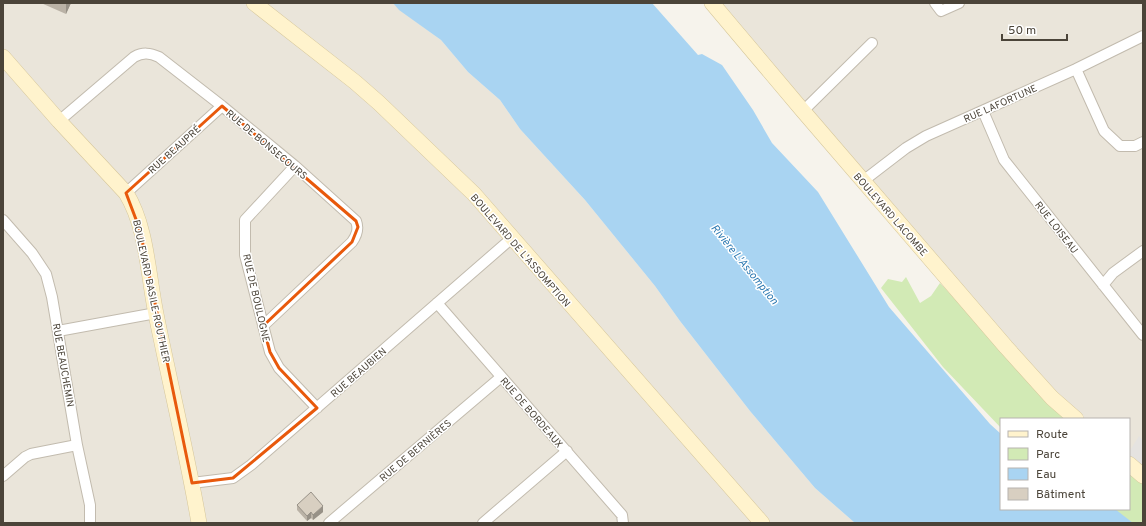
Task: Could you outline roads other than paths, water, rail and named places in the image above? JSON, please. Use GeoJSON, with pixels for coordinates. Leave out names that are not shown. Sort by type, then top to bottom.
{"type":"FeatureCollection","features":[{"type":"Feature","properties":{"kind":"street","name":"BOULEVARD DE L'ASSOMPTION"},"geometry":{"type":"LineString","coordinates":[[254,3],[355,82],[474,194],[762,523]]}},
{"type":"Feature","properties":{"kind":"street","name":"BOULEVARD LACOMBE"},"geometry":{"type":"LineString","coordinates":[[712,3],[863,181],[1025,368],[1052,398],[1075,418]]}},
{"type":"Feature","properties":{"kind":"street"},"geometry":{"type":"LineString","coordinates":[[935,3],[941,11],[958,3]]}},
{"type":"Feature","properties":{"kind":"street","name":"RUE LAFORTUNE"},"geometry":{"type":"LineString","coordinates":[[863,181],[906,148],[926,136],[983,112],[1143,36]]}},
{"type":"Feature","properties":{"kind":"street"},"geometry":{"type":"LineString","coordinates":[[803,110],[872,43]]}},
{"type":"Feature","properties":{"kind":"street","name":"RUE DE BONSECOURS"},"geometry":{"type":"LineString","coordinates":[[59,121],[134,57],[144,54],[152,54],[160,57],[222,106],[295,166],[356,221],[358,227],[356,236],[352,242],[263,326]]}},
{"type":"Feature","properties":{"kind":"street","name":"BOULEVARD BASILE-ROUTHIER"},"geometry":{"type":"LineString","coordinates":[[3,57],[59,121],[126,193],[133,204],[140,230],[199,523]]}},
{"type":"Feature","properties":{"kind":"street"},"geometry":{"type":"LineString","coordinates":[[1076,69],[1104,131],[1120,146],[1135,146],[1143,142]]}},
{"type":"Feature","properties":{"kind":"street","name":"RUE BEAUPRÉ"},"geometry":{"type":"LineString","coordinates":[[126,193],[222,106]]}},
{"type":"Feature","properties":{"kind":"street","name":"RUE LOISEAU"},"geometry":{"type":"LineString","coordinates":[[983,112],[1004,160],[1143,335]]}},
{"type":"Feature","properties":{"kind":"street","name":"RUE DE BOULOGNE"},"geometry":{"type":"LineString","coordinates":[[295,166],[245,220],[245,255],[270,352],[279,368],[317,408]]}},
{"type":"Feature","properties":{"kind":"street","name":"RUE BEAUCHEMIN"},"geometry":{"type":"LineString","coordinates":[[3,220],[32,253],[46,274],[52,297],[77,445],[90,505],[90,523]]}},
{"type":"Feature","properties":{"kind":"street","name":"RUE BEAUBIEN"},"geometry":{"type":"LineString","coordinates":[[192,483],[233,478],[251,465],[512,238]]}},
{"type":"Feature","properties":{"kind":"street"},"geometry":{"type":"LineString","coordinates":[[1103,285],[1113,273],[1143,251]]}},
{"type":"Feature","properties":{"kind":"street","name":"RUE DE BORDEAUX"},"geometry":{"type":"LineString","coordinates":[[437,303],[567,451],[622,516],[624,523]]}},
{"type":"Feature","properties":{"kind":"street"},"geometry":{"type":"LineString","coordinates":[[58,331],[156,312]]}},
{"type":"Feature","properties":{"kind":"street","name":"RUE DE BERNIÈRES"},"geometry":{"type":"LineString","coordinates":[[329,523],[502,377]]}},
{"type":"Feature","properties":{"kind":"street"},"geometry":{"type":"LineString","coordinates":[[3,476],[25,457],[31,454],[77,445]]}},
{"type":"Feature","properties":{"kind":"street"},"geometry":{"type":"LineString","coordinates":[[483,523],[567,451]]}},
{"type":"Feature","properties":{"kind":"street"},"geometry":{"type":"LineString","coordinates":[[1130,465],[1143,476]]}},
{"type":"Feature","properties":{"kind":"water","name":"Rivière L'Assomption"},"geometry":{"type":"Polygon","coordinates":[[[393,3],[652,3],[698,55],[702,54],[722,65],[753,110],[772,143],[818,192],[889,307],[990,424],[1000,433],[1000,510],[1116,510],[1133,523],[855,523],[815,488],[750,411],[680,321],[655,286],[585,200],[520,129],[500,100],[468,72],[441,40],[399,10],[393,3]]]}}]}
